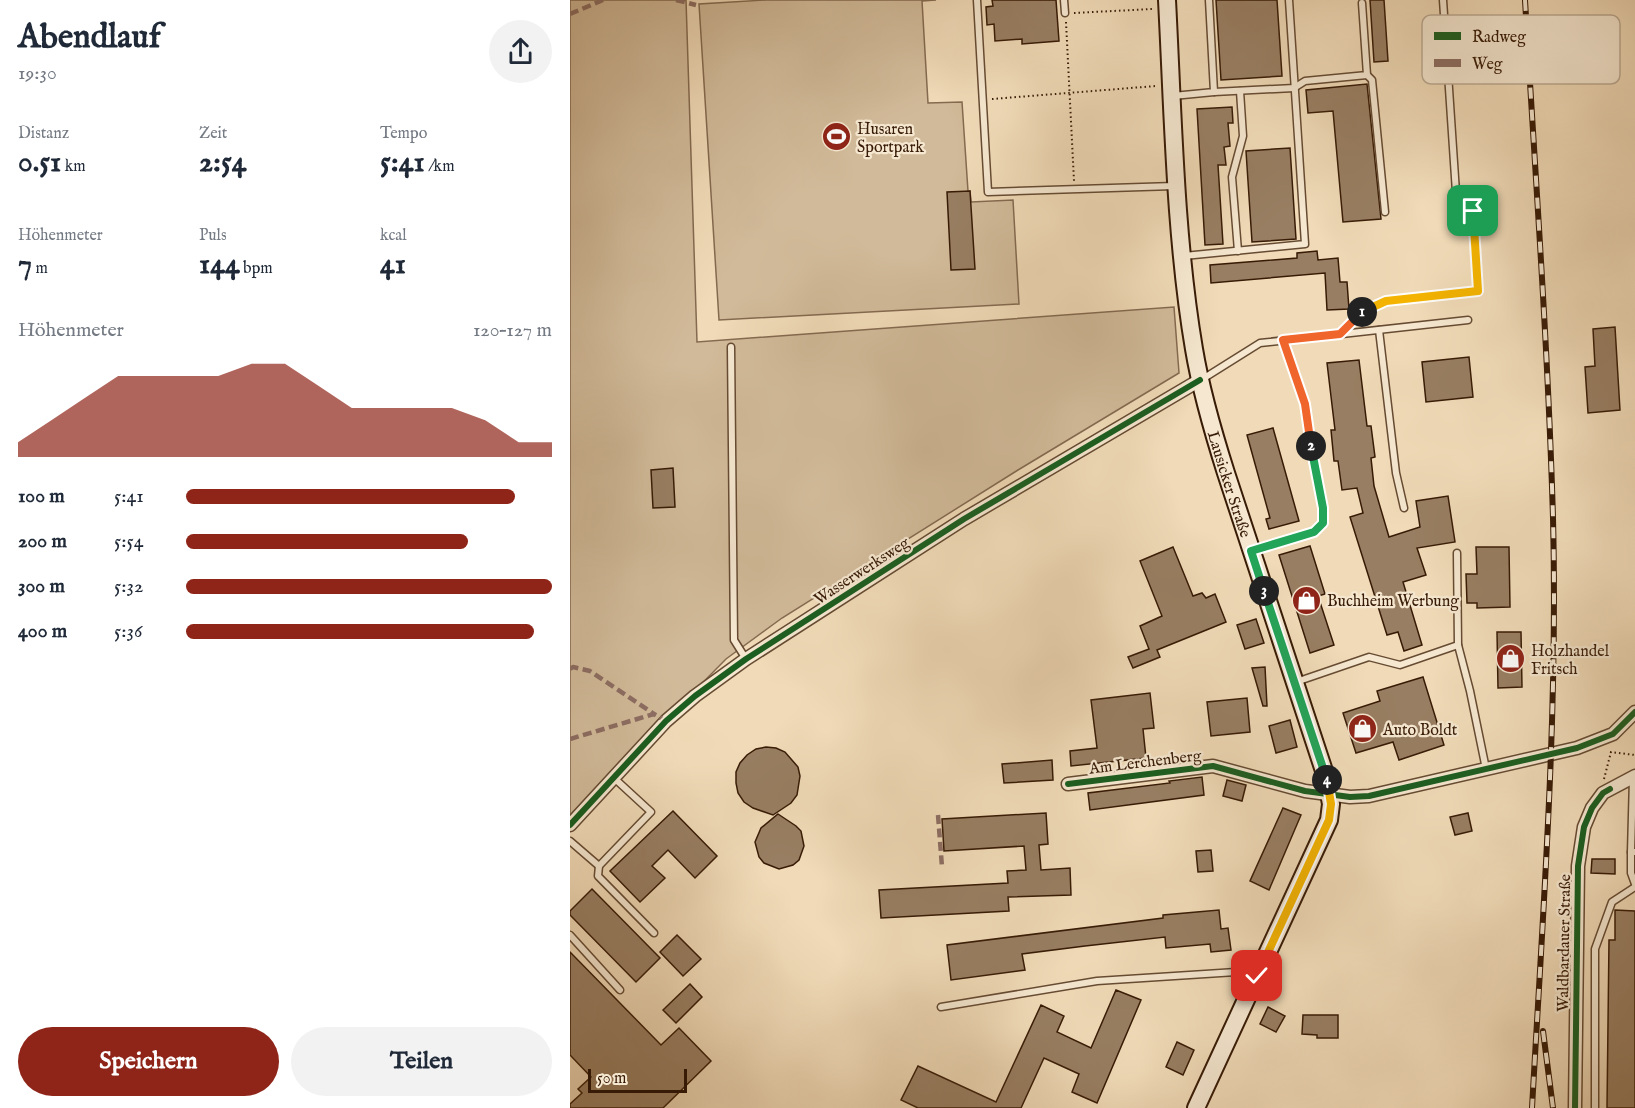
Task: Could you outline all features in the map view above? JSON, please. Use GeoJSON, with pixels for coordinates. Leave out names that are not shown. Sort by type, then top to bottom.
{"type":"FeatureCollection","features":[{"type":"Feature","properties":{"kind":"main road","name":"Lausicker Straße"},"geometry":{"type":"LineString","coordinates":[[1167,4],[1183,256],[1200,380],[1211,424],[1251,551],[1331,795],[1329,820],[1196,1108]]}},
{"type":"Feature","properties":{"kind":"street","name":"Wasserwerksweg"},"geometry":{"type":"LineString","coordinates":[[570,825],[666,721],[695,696],[746,660],[964,519],[1200,380]]}},
{"type":"Feature","properties":{"kind":"street","name":"Am Lerchenberg"},"geometry":{"type":"LineString","coordinates":[[1068,784],[1213,766],[1305,791],[1331,795],[1369,796],[1577,748],[1613,734],[1634,717]]}},
{"type":"Feature","properties":{"kind":"street","name":"Waldbardauer Straße"},"geometry":{"type":"LineString","coordinates":[[1575,1108],[1578,866],[1584,826],[1592,808],[1603,793],[1634,777]]}},
{"type":"Feature","properties":{"kind":"lane"},"geometry":{"type":"LineString","coordinates":[[977,0],[988,192],[1178,186]]}},
{"type":"Feature","properties":{"kind":"lane"},"geometry":{"type":"LineString","coordinates":[[1064,0],[1065,13]]}},
{"type":"Feature","properties":{"kind":"lane"},"geometry":{"type":"LineString","coordinates":[[1209,0],[1214,92]]}},
{"type":"Feature","properties":{"kind":"lane"},"geometry":{"type":"LineString","coordinates":[[1183,256],[1305,244],[1289,0]]}},
{"type":"Feature","properties":{"kind":"lane"},"geometry":{"type":"LineString","coordinates":[[1443,0],[1444,15]]}},
{"type":"Feature","properties":{"kind":"lane"},"geometry":{"type":"LineString","coordinates":[[1362,3],[1367,75],[1372,80],[1385,212]]}},
{"type":"Feature","properties":{"kind":"lane"},"geometry":{"type":"LineString","coordinates":[[1172,90],[1214,92],[1294,88],[1305,81],[1367,75]]}},
{"type":"Feature","properties":{"kind":"lane"},"geometry":{"type":"LineString","coordinates":[[1340,334],[1359,314],[1386,301],[1478,291],[1473,211],[1457,207],[1449,84]]}},
{"type":"Feature","properties":{"kind":"lane"},"geometry":{"type":"LineString","coordinates":[[1238,251],[1232,177],[1243,136],[1240,91]]}},
{"type":"Feature","properties":{"kind":"lane"},"geometry":{"type":"LineString","coordinates":[[1200,380],[1260,343],[1468,320]]}},
{"type":"Feature","properties":{"kind":"lane"},"geometry":{"type":"LineString","coordinates":[[1379,330],[1396,473],[1404,507]]}},
{"type":"Feature","properties":{"kind":"lane"},"geometry":{"type":"LineString","coordinates":[[1251,551],[1314,532],[1323,523],[1323,508],[1305,404],[1283,340]]}},
{"type":"Feature","properties":{"kind":"lane"},"geometry":{"type":"LineString","coordinates":[[731,347],[734,640],[746,660]]}},
{"type":"Feature","properties":{"kind":"lane"},"geometry":{"type":"LineString","coordinates":[[1457,554],[1458,645],[1486,770]]}},
{"type":"Feature","properties":{"kind":"lane"},"geometry":{"type":"LineString","coordinates":[[1294,683],[1369,657],[1400,665],[1458,645]]}},
{"type":"Feature","properties":{"kind":"lane"},"geometry":{"type":"LineString","coordinates":[[1594,1108],[1595,949],[1612,902],[1635,886],[1631,873],[1634,777]]}},
{"type":"Feature","properties":{"kind":"lane"},"geometry":{"type":"LineString","coordinates":[[614,778],[651,812],[599,866],[598,876],[654,933]]}},
{"type":"Feature","properties":{"kind":"lane"},"geometry":{"type":"LineString","coordinates":[[570,841],[599,866]]}},
{"type":"Feature","properties":{"kind":"lane"},"geometry":{"type":"LineString","coordinates":[[570,935],[620,990]]}},
{"type":"Feature","properties":{"kind":"lane"},"geometry":{"type":"LineString","coordinates":[[941,1007],[1097,981],[1236,972],[1257,976]]}},
{"type":"Feature","properties":{"kind":"path"},"geometry":{"type":"LineString","coordinates":[[1075,189],[1065,13],[1167,4]]}},
{"type":"Feature","properties":{"kind":"path"},"geometry":{"type":"LineString","coordinates":[[983,99],[1070,93],[1172,90]]}},
{"type":"Feature","properties":{"kind":"path"},"geometry":{"type":"LineString","coordinates":[[1597,740],[1611,752],[1635,755]]}},
{"type":"Feature","properties":{"kind":"path"},"geometry":{"type":"LineString","coordinates":[[1610,789],[1604,778],[1611,752]]}},
{"type":"Feature","properties":{"kind":"shaded area"},"geometry":{"type":"Polygon","coordinates":[[[570,0],[686,0],[697,342],[1174,307],[1179,373],[1018,470],[782,618],[726,659],[570,817],[570,0]]]}},
{"type":"Feature","properties":{"kind":"shaded area","name":"Husaren Sportpark"},"geometry":{"type":"Polygon","coordinates":[[[766,0],[936,0],[922,1],[928,103],[962,102],[968,191],[970,191],[971,202],[1013,200],[1019,304],[719,320],[699,4],[766,0]]]}},
{"type":"Feature","properties":{"kind":"building"},"geometry":{"type":"Polygon","coordinates":[[[992,0],[1056,0],[1059,41],[1022,44],[1022,39],[995,41],[994,24],[987,25],[986,7],[993,6],[992,0]]]}},
{"type":"Feature","properties":{"kind":"building"},"geometry":{"type":"Polygon","coordinates":[[[1216,0],[1277,0],[1282,76],[1221,80],[1216,0]]]}},
{"type":"Feature","properties":{"kind":"building"},"geometry":{"type":"Polygon","coordinates":[[[1370,0],[1384,0],[1388,61],[1374,62],[1370,0]]]}},
{"type":"Feature","properties":{"kind":"building"},"geometry":{"type":"Polygon","coordinates":[[[1367,84],[1381,219],[1343,222],[1333,111],[1308,113],[1306,90],[1367,84]]]}},
{"type":"Feature","properties":{"kind":"building"},"geometry":{"type":"Polygon","coordinates":[[[1232,107],[1233,123],[1228,123],[1230,146],[1224,147],[1226,165],[1218,165],[1223,244],[1205,245],[1197,109],[1232,107]]]}},
{"type":"Feature","properties":{"kind":"building"},"geometry":{"type":"Polygon","coordinates":[[[1290,148],[1296,239],[1252,242],[1246,151],[1290,148]]]}},
{"type":"Feature","properties":{"kind":"building"},"geometry":{"type":"Polygon","coordinates":[[[970,191],[975,269],[951,270],[947,192],[970,191]]]}},
{"type":"Feature","properties":{"kind":"building"},"geometry":{"type":"Polygon","coordinates":[[[1317,251],[1318,260],[1338,258],[1340,282],[1347,282],[1349,309],[1327,310],[1325,273],[1211,283],[1210,265],[1297,258],[1297,253],[1317,251]]]}},
{"type":"Feature","properties":{"kind":"building"},"geometry":{"type":"Polygon","coordinates":[[[1615,327],[1620,410],[1588,413],[1585,367],[1595,366],[1593,329],[1615,327]]]}},
{"type":"Feature","properties":{"kind":"building"},"geometry":{"type":"Polygon","coordinates":[[[1469,357],[1473,397],[1426,402],[1422,362],[1469,357]]]}},
{"type":"Feature","properties":{"kind":"building"},"geometry":{"type":"Polygon","coordinates":[[[1359,360],[1367,426],[1371,426],[1375,457],[1371,458],[1374,486],[1389,537],[1420,527],[1416,501],[1448,496],[1455,542],[1417,548],[1426,575],[1403,582],[1422,645],[1404,651],[1398,632],[1387,635],[1350,517],[1363,513],[1357,488],[1342,490],[1338,461],[1334,461],[1331,430],[1335,430],[1327,363],[1359,360]]]}},
{"type":"Feature","properties":{"kind":"building"},"geometry":{"type":"Polygon","coordinates":[[[1273,428],[1299,521],[1269,529],[1266,519],[1270,518],[1247,435],[1273,428]]]}},
{"type":"Feature","properties":{"kind":"building"},"geometry":{"type":"Polygon","coordinates":[[[673,468],[675,507],[653,508],[651,470],[673,468]]]}},
{"type":"Feature","properties":{"kind":"building","name":"Buchheim Werbung"},"geometry":{"type":"Polygon","coordinates":[[[1310,546],[1325,594],[1318,596],[1334,645],[1310,653],[1279,555],[1310,546]]]}},
{"type":"Feature","properties":{"kind":"building"},"geometry":{"type":"Polygon","coordinates":[[[1173,547],[1193,596],[1202,593],[1206,598],[1215,594],[1226,622],[1157,650],[1160,657],[1133,668],[1128,657],[1149,649],[1140,626],[1162,616],[1140,561],[1173,547]]]}},
{"type":"Feature","properties":{"kind":"building"},"geometry":{"type":"Polygon","coordinates":[[[1476,547],[1509,547],[1510,607],[1477,608],[1477,603],[1467,603],[1466,574],[1477,574],[1476,547]]]}},
{"type":"Feature","properties":{"kind":"building"},"geometry":{"type":"Polygon","coordinates":[[[1256,619],[1264,643],[1245,649],[1237,625],[1256,619]]]}},
{"type":"Feature","properties":{"kind":"building","name":"Holzhandel Fritsch"},"geometry":{"type":"Polygon","coordinates":[[[1497,632],[1521,632],[1522,687],[1498,688],[1497,632]]]}},
{"type":"Feature","properties":{"kind":"building"},"geometry":{"type":"Polygon","coordinates":[[[1265,667],[1267,706],[1263,706],[1252,668],[1265,667]]]}},
{"type":"Feature","properties":{"kind":"building"},"geometry":{"type":"Polygon","coordinates":[[[1423,677],[1444,745],[1399,760],[1393,742],[1356,753],[1343,713],[1380,701],[1377,691],[1423,677]]]}},
{"type":"Feature","properties":{"kind":"building"},"geometry":{"type":"Polygon","coordinates":[[[1150,693],[1154,728],[1143,729],[1146,758],[1071,766],[1070,751],[1097,748],[1091,700],[1150,693]]]}},
{"type":"Feature","properties":{"kind":"building"},"geometry":{"type":"Polygon","coordinates":[[[1247,698],[1250,732],[1211,736],[1207,702],[1247,698]]]}},
{"type":"Feature","properties":{"kind":"building"},"geometry":{"type":"Polygon","coordinates":[[[1290,720],[1297,747],[1276,753],[1269,726],[1290,720]]]}},
{"type":"Feature","properties":{"kind":"building"},"geometry":{"type":"Polygon","coordinates":[[[766,747],[785,752],[798,767],[800,776],[797,795],[791,803],[773,815],[744,802],[738,793],[736,783],[736,772],[740,763],[756,749],[766,747]]]}},
{"type":"Feature","properties":{"kind":"building"},"geometry":{"type":"Polygon","coordinates":[[[1052,760],[1053,780],[1004,783],[1002,764],[1052,760]]]}},
{"type":"Feature","properties":{"kind":"building"},"geometry":{"type":"Polygon","coordinates":[[[1202,777],[1204,795],[1090,810],[1088,793],[1202,777]]]}},
{"type":"Feature","properties":{"kind":"building"},"geometry":{"type":"Polygon","coordinates":[[[1227,780],[1246,785],[1242,801],[1223,796],[1227,780]]]}},
{"type":"Feature","properties":{"kind":"building"},"geometry":{"type":"Polygon","coordinates":[[[1283,808],[1301,815],[1269,890],[1250,881],[1283,808]]]}},
{"type":"Feature","properties":{"kind":"building"},"geometry":{"type":"Polygon","coordinates":[[[673,811],[717,856],[695,878],[668,850],[652,866],[665,878],[640,902],[610,871],[673,811]]]}},
{"type":"Feature","properties":{"kind":"building"},"geometry":{"type":"Polygon","coordinates":[[[1046,813],[1048,844],[1039,845],[1041,870],[1070,868],[1071,895],[1008,897],[1009,911],[881,918],[879,890],[1008,883],[1007,871],[1026,870],[1024,846],[944,851],[942,819],[1046,813]]]}},
{"type":"Feature","properties":{"kind":"building"},"geometry":{"type":"Polygon","coordinates":[[[1468,813],[1472,831],[1455,835],[1450,817],[1468,813]]]}},
{"type":"Feature","properties":{"kind":"building"},"geometry":{"type":"Polygon","coordinates":[[[778,814],[801,831],[804,846],[799,860],[793,865],[779,869],[764,863],[759,857],[755,842],[761,828],[778,814]]]}},
{"type":"Feature","properties":{"kind":"building"},"geometry":{"type":"Polygon","coordinates":[[[1211,850],[1213,871],[1198,872],[1196,851],[1211,850]]]}},
{"type":"Feature","properties":{"kind":"building"},"geometry":{"type":"Polygon","coordinates":[[[1592,859],[1615,859],[1615,874],[1591,873],[1592,859]]]}},
{"type":"Feature","properties":{"kind":"building"},"geometry":{"type":"Polygon","coordinates":[[[592,889],[660,958],[636,982],[570,915],[570,911],[592,889]]]}},
{"type":"Feature","properties":{"kind":"building"},"geometry":{"type":"Polygon","coordinates":[[[1219,910],[1221,929],[1228,928],[1231,950],[1211,952],[1210,944],[1166,948],[1165,937],[1022,954],[1025,970],[951,980],[947,945],[1163,918],[1163,915],[1219,910]]]}},
{"type":"Feature","properties":{"kind":"building"},"geometry":{"type":"Polygon","coordinates":[[[1615,910],[1635,911],[1635,1108],[1607,1108],[1609,940],[1615,940],[1615,910]]]}},
{"type":"Feature","properties":{"kind":"building"},"geometry":{"type":"Polygon","coordinates":[[[677,935],[701,959],[683,976],[660,952],[677,935]]]}},
{"type":"Feature","properties":{"kind":"building"},"geometry":{"type":"Polygon","coordinates":[[[570,952],[661,1045],[679,1028],[711,1061],[663,1108],[570,1108],[570,1104],[582,1093],[578,1089],[591,1077],[570,1055],[570,952]]]}},
{"type":"Feature","properties":{"kind":"building"},"geometry":{"type":"Polygon","coordinates":[[[690,984],[702,997],[676,1023],[663,1010],[690,984]]]}},
{"type":"Feature","properties":{"kind":"building"},"geometry":{"type":"Polygon","coordinates":[[[1116,990],[1141,1000],[1097,1103],[1072,1092],[1079,1074],[1044,1058],[1021,1108],[918,1108],[901,1100],[918,1066],[996,1102],[1041,1005],[1064,1016],[1057,1032],[1091,1048],[1116,990]]]}},
{"type":"Feature","properties":{"kind":"building"},"geometry":{"type":"Polygon","coordinates":[[[1268,1007],[1285,1016],[1276,1032],[1260,1024],[1268,1007]]]}},
{"type":"Feature","properties":{"kind":"building"},"geometry":{"type":"Polygon","coordinates":[[[1303,1015],[1338,1015],[1338,1038],[1317,1038],[1317,1035],[1302,1034],[1303,1015]]]}},
{"type":"Feature","properties":{"kind":"building"},"geometry":{"type":"Polygon","coordinates":[[[1177,1042],[1194,1050],[1183,1075],[1166,1067],[1177,1042]]]}},
{"type":"Feature","properties":{"kind":"railway"},"geometry":{"type":"LineString","coordinates":[[1525,0],[1526,15]]}},
{"type":"Feature","properties":{"kind":"railway"},"geometry":{"type":"LineString","coordinates":[[1530,84],[1548,388],[1554,592],[1548,813],[1532,1108]]}},
{"type":"Feature","properties":{"kind":"railway"},"geometry":{"type":"LineString","coordinates":[[1543,1031],[1553,1108]]}},
{"type":"Feature","properties":{"kind":"marked path"},"geometry":{"type":"LineString","coordinates":[[570,14],[603,0]]}},
{"type":"Feature","properties":{"kind":"marked path"},"geometry":{"type":"LineString","coordinates":[[676,0],[696,5]]}},
{"type":"Feature","properties":{"kind":"marked path"},"geometry":{"type":"LineString","coordinates":[[570,669],[573,667],[590,671],[654,714]]}},
{"type":"Feature","properties":{"kind":"marked path"},"geometry":{"type":"LineString","coordinates":[[570,739],[654,714],[666,721]]}},
{"type":"Feature","properties":{"kind":"marked path"},"geometry":{"type":"LineString","coordinates":[[938,815],[942,867]]}},
{"type":"Feature","properties":{"kind":"cycle path"},"geometry":{"type":"LineString","coordinates":[[570,825],[666,721],[695,696],[746,659],[964,519],[1200,380]]}},
{"type":"Feature","properties":{"kind":"cycle path"},"geometry":{"type":"LineString","coordinates":[[1068,784],[1213,766],[1305,791],[1350,797],[1369,796],[1577,748],[1613,734],[1635,712]]}},
{"type":"Feature","properties":{"kind":"cycle path"},"geometry":{"type":"LineString","coordinates":[[1575,1108],[1578,866],[1584,827],[1592,808],[1603,793],[1610,789]]}},
{"type":"Feature","properties":{"kind":"place","name":"Husaren Sportpark"},"geometry":{"type":"Point","coordinates":[836,137]}},
{"type":"Feature","properties":{"kind":"place","name":"Buchheim Werbung"},"geometry":{"type":"Point","coordinates":[1306,600]}},
{"type":"Feature","properties":{"kind":"place","name":"Holzhandel Fritsch"},"geometry":{"type":"Point","coordinates":[1510,659]}},
{"type":"Feature","properties":{"kind":"place","name":"Auto Boldt"},"geometry":{"type":"Point","coordinates":[1362,729]}},
{"type":"Feature","properties":{"kind":"route"},"geometry":{"type":"LineString","coordinates":[[1257,976],[1331,812],[1331,795],[1326,777],[1251,551],[1314,532],[1323,523],[1323,508],[1316,479],[1305,404],[1283,340],[1340,334],[1359,314],[1386,301],[1478,291],[1473,211]]}}]}
